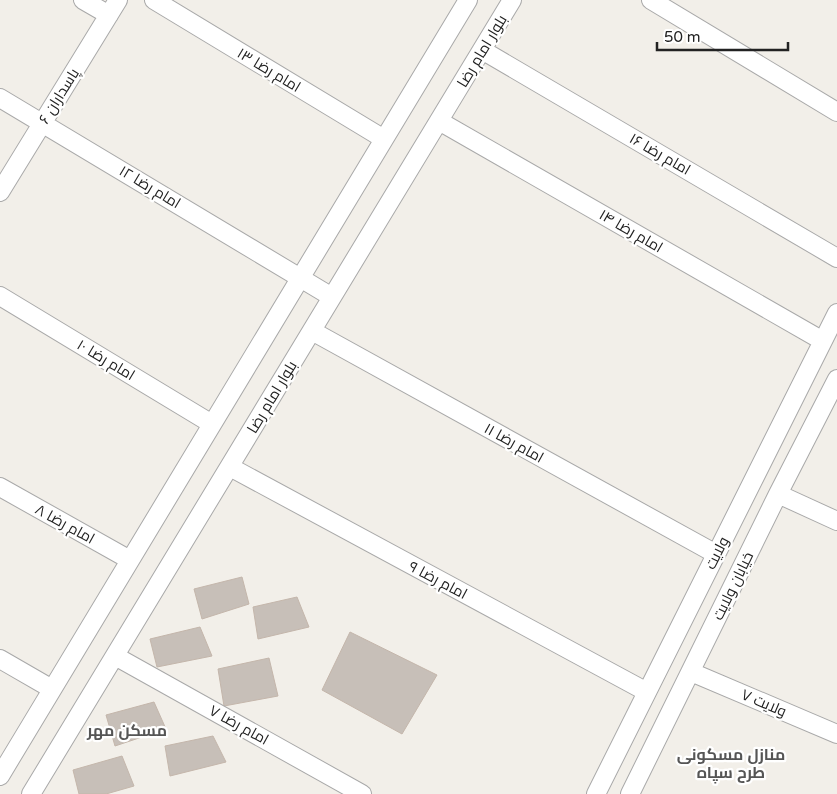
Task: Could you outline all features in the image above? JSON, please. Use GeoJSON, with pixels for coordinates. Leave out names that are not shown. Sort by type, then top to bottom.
{"type":"FeatureCollection","features":[{"type":"Feature","properties":{"kind":"street"},"geometry":{"type":"LineString","coordinates":[[83,0],[113,7]]}},
{"type":"Feature","properties":{"kind":"street","name":"امام رضا ۱۳"},"geometry":{"type":"LineString","coordinates":[[154,0],[384,140]]}},
{"type":"Feature","properties":{"kind":"street"},"geometry":{"type":"LineString","coordinates":[[0,776],[468,0]]}},
{"type":"Feature","properties":{"kind":"street","name":"بلوار امام رضا"},"geometry":{"type":"LineString","coordinates":[[31,794],[512,0]]}},
{"type":"Feature","properties":{"kind":"street"},"geometry":{"type":"LineString","coordinates":[[651,0],[837,112]]}},
{"type":"Feature","properties":{"kind":"street","name":"پاسداران ۶"},"geometry":{"type":"LineString","coordinates":[[0,192],[113,7]]}},
{"type":"Feature","properties":{"kind":"street","name":"امام رضا ۱۶"},"geometry":{"type":"LineString","coordinates":[[482,50],[837,258]]}},
{"type":"Feature","properties":{"kind":"street","name":"امام رضا ۱۲"},"geometry":{"type":"LineString","coordinates":[[0,98],[332,297]]}},
{"type":"Feature","properties":{"kind":"street","name":"امام رضا ۱۴"},"geometry":{"type":"LineString","coordinates":[[439,121],[823,341]]}},
{"type":"Feature","properties":{"kind":"street","name":"امام رضا ۱۰"},"geometry":{"type":"LineString","coordinates":[[0,296],[212,424]]}},
{"type":"Feature","properties":{"kind":"street","name":"ولایت"},"geometry":{"type":"LineString","coordinates":[[600,787],[837,313]]}},
{"type":"Feature","properties":{"kind":"street","name":"امام رضا ۱۱"},"geometry":{"type":"LineString","coordinates":[[312,332],[716,554]]}},
{"type":"Feature","properties":{"kind":"street","name":"خیابان ولایت"},"geometry":{"type":"LineString","coordinates":[[630,794],[837,379]]}},
{"type":"Feature","properties":{"kind":"street","name":"امام رضا ۹"},"geometry":{"type":"LineString","coordinates":[[230,467],[647,692]]}},
{"type":"Feature","properties":{"kind":"street","name":"امام رضا ۸"},"geometry":{"type":"LineString","coordinates":[[0,487],[130,560]]}},
{"type":"Feature","properties":{"kind":"street"},"geometry":{"type":"LineString","coordinates":[[778,494],[837,521]]}},
{"type":"Feature","properties":{"kind":"street","name":"امام رضا ۷"},"geometry":{"type":"LineString","coordinates":[[115,656],[362,794]]}},
{"type":"Feature","properties":{"kind":"street"},"geometry":{"type":"LineString","coordinates":[[0,659],[52,689]]}},
{"type":"Feature","properties":{"kind":"street","name":"ولایت ۷"},"geometry":{"type":"LineString","coordinates":[[690,672],[837,734]]}},
{"type":"Feature","properties":{"kind":"street"},"geometry":{"type":"LineString","coordinates":[[600,787],[630,794]]}},
{"type":"Feature","properties":{"kind":"building"},"geometry":{"type":"Polygon","coordinates":[[[242,577],[249,604],[202,619],[194,589],[242,577]]]}},
{"type":"Feature","properties":{"kind":"building"},"geometry":{"type":"Polygon","coordinates":[[[297,597],[309,627],[258,639],[253,607],[297,597]]]}},
{"type":"Feature","properties":{"kind":"building"},"geometry":{"type":"Polygon","coordinates":[[[200,627],[212,656],[157,667],[150,639],[200,627]]]}},
{"type":"Feature","properties":{"kind":"building"},"geometry":{"type":"Polygon","coordinates":[[[350,632],[437,675],[402,734],[322,690],[350,632]]]}},
{"type":"Feature","properties":{"kind":"building"},"geometry":{"type":"Polygon","coordinates":[[[269,658],[278,696],[224,706],[218,669],[269,658]]]}},
{"type":"Feature","properties":{"kind":"building"},"geometry":{"type":"Polygon","coordinates":[[[154,702],[166,729],[115,746],[106,715],[154,702]]]}},
{"type":"Feature","properties":{"kind":"building"},"geometry":{"type":"Polygon","coordinates":[[[213,736],[226,762],[170,776],[165,746],[213,736]]]}},
{"type":"Feature","properties":{"kind":"building"},"geometry":{"type":"Polygon","coordinates":[[[122,756],[134,786],[106,794],[79,794],[73,770],[122,756]]]}},
{"type":"Feature","properties":{"kind":"district","name":"مسکن مهر"},"geometry":{"type":"Point","coordinates":[127,730]}},
{"type":"Feature","properties":{"kind":"district","name":"منازل مسکونی طرح سپاه"},"geometry":{"type":"Point","coordinates":[731,763]}}]}
